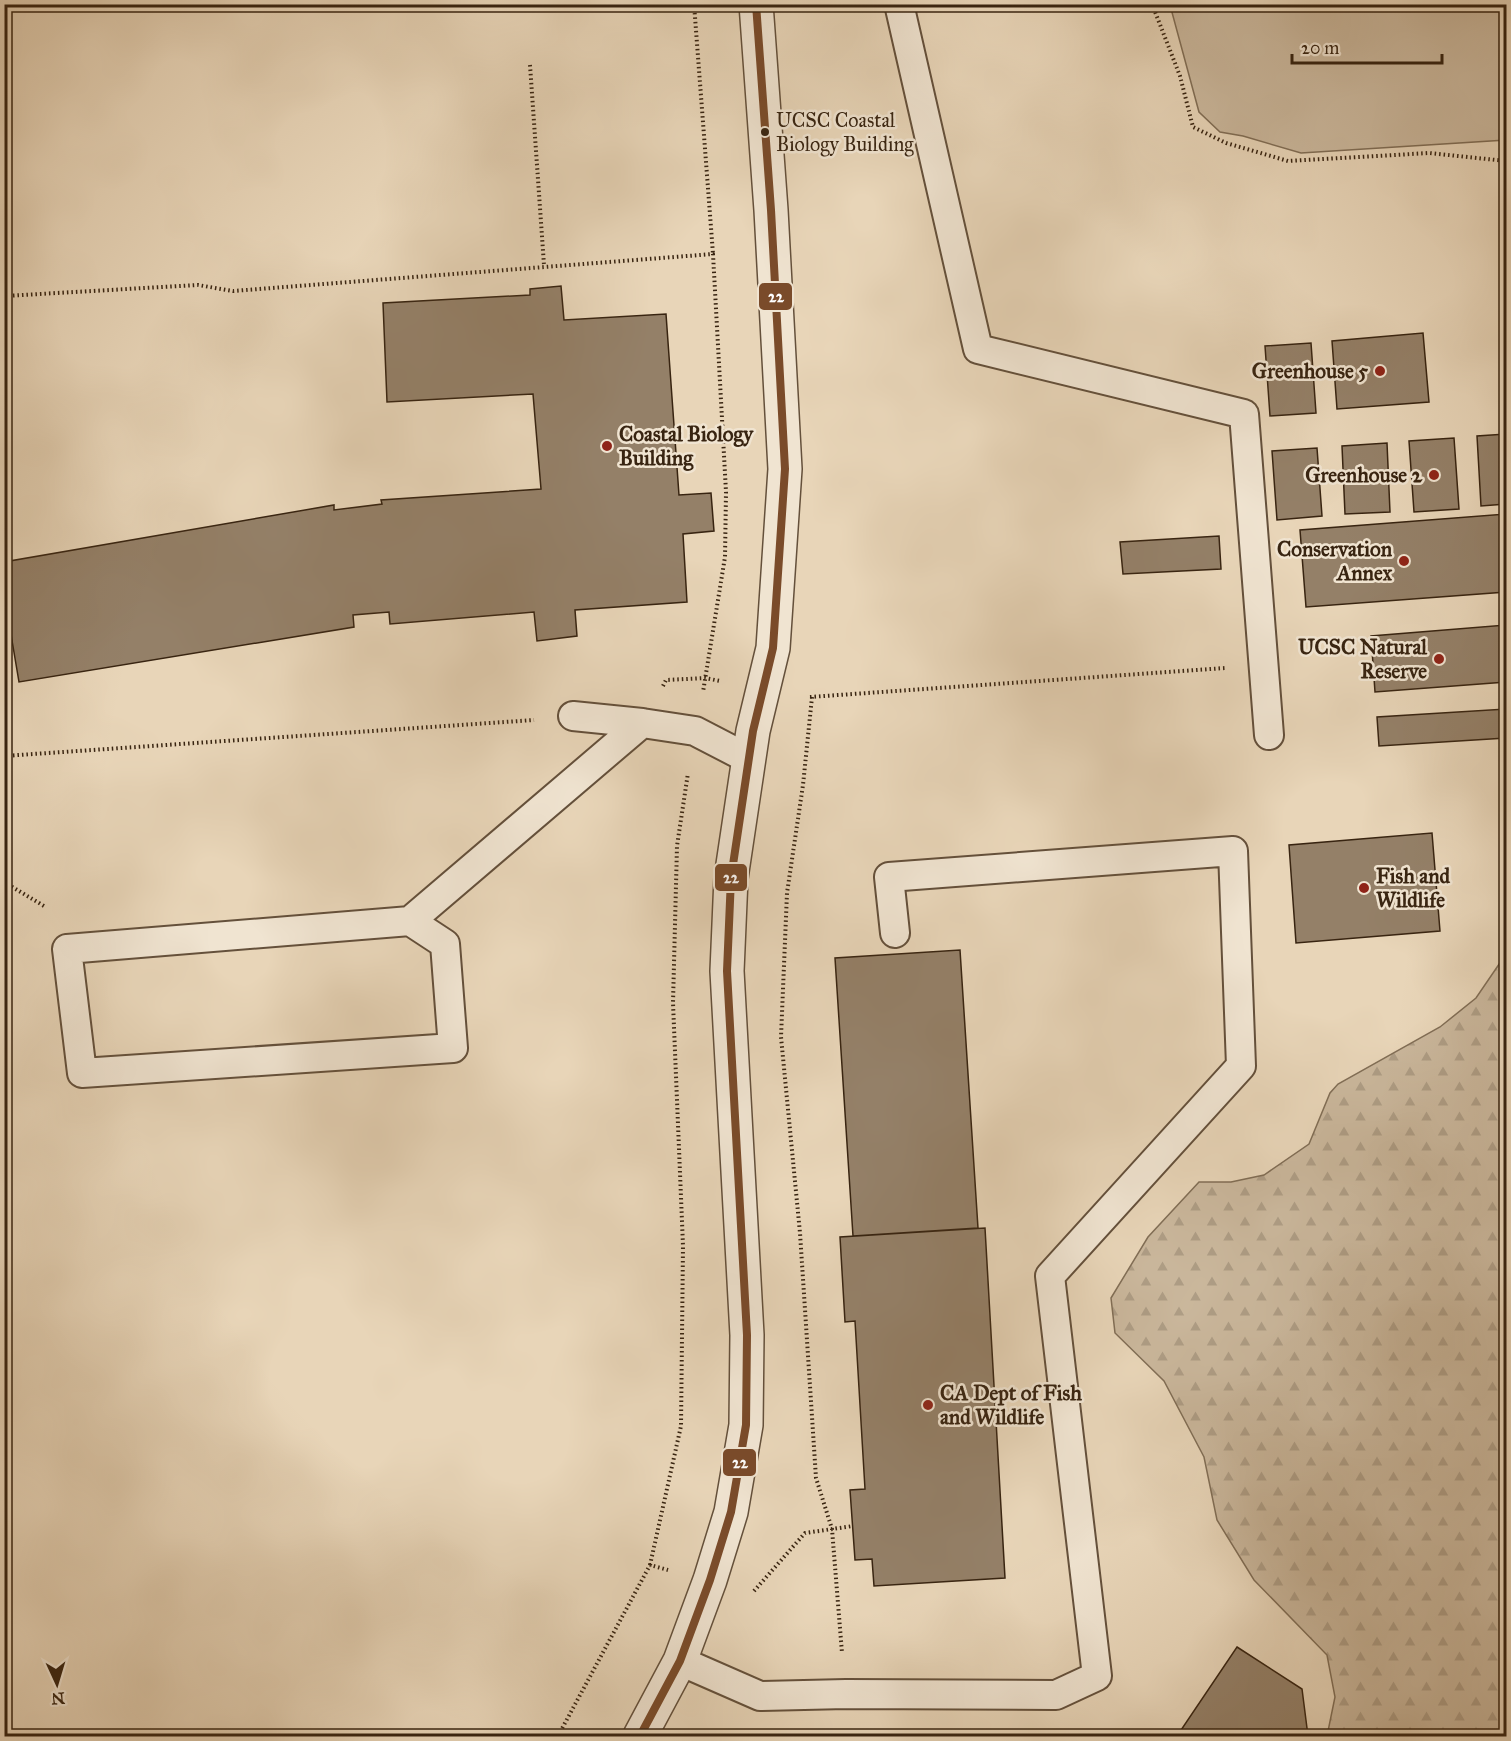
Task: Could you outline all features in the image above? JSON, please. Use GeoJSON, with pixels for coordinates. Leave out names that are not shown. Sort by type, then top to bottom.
{"type":"FeatureCollection","features":[{"type":"Feature","properties":{"kind":"street"},"geometry":{"type":"LineString","coordinates":[[640,1737],[680,1661],[710,1581],[731,1512],[746,1425],[747,1335],[726,971],[731,878],[748,759],[773,648],[785,469],[771,210],[756,4]]}},
{"type":"Feature","properties":{"kind":"lane"},"geometry":{"type":"LineString","coordinates":[[899,4],[978,349],[1244,414],[1269,735]]}},
{"type":"Feature","properties":{"kind":"lane"},"geometry":{"type":"LineString","coordinates":[[573,716],[695,731],[748,759]]}},
{"type":"Feature","properties":{"kind":"lane"},"geometry":{"type":"LineString","coordinates":[[410,921],[445,944],[453,1048],[82,1073],[67,949],[410,921],[642,723]]}},
{"type":"Feature","properties":{"kind":"lane"},"geometry":{"type":"LineString","coordinates":[[680,1661],[760,1696],[1056,1695],[1097,1676],[1050,1276],[1241,1066],[1233,851],[889,877],[895,933]]}},
{"type":"Feature","properties":{"kind":"path"},"geometry":{"type":"LineString","coordinates":[[694,4],[712,254]]}},
{"type":"Feature","properties":{"kind":"path"},"geometry":{"type":"LineString","coordinates":[[1152,4],[1179,76],[1193,127],[1226,144],[1288,161],[1429,153],[1506,161]]}},
{"type":"Feature","properties":{"kind":"path"},"geometry":{"type":"LineString","coordinates":[[530,64],[544,266]]}},
{"type":"Feature","properties":{"kind":"path"},"geometry":{"type":"LineString","coordinates":[[846,1694],[832,1529],[816,1478],[800,1233],[781,1037],[787,893],[803,786],[812,697],[1237,667]]}},
{"type":"Feature","properties":{"kind":"path"},"geometry":{"type":"LineString","coordinates":[[4,756],[573,716]]}},
{"type":"Feature","properties":{"kind":"path"},"geometry":{"type":"LineString","coordinates":[[4,882],[44,906]]}},
{"type":"Feature","properties":{"kind":"green space"},"geometry":{"type":"Polygon","coordinates":[[[1170,5],[1506,5],[1506,140],[1301,153],[1243,136],[1220,132],[1199,112],[1170,5]]]}},
{"type":"Feature","properties":{"kind":"green space"},"geometry":{"type":"Polygon","coordinates":[[[1506,954],[1506,1736],[1327,1736],[1335,1697],[1327,1655],[1254,1580],[1217,1520],[1204,1457],[1164,1381],[1115,1333],[1111,1298],[1148,1237],[1199,1182],[1231,1182],[1264,1175],[1309,1144],[1330,1093],[1338,1084],[1440,1027],[1476,998],[1506,954]]]}},
{"type":"Feature","properties":{"kind":"building","name":"Coastal Biology Building"},"geometry":{"type":"Polygon","coordinates":[[[561,286],[564,320],[666,314],[679,495],[711,493],[714,531],[683,534],[687,602],[575,610],[577,636],[537,641],[534,612],[390,624],[389,612],[353,615],[354,627],[19,682],[4,593],[4,562],[334,505],[334,510],[382,504],[381,500],[541,489],[533,394],[387,402],[383,303],[530,295],[530,289],[561,286]]]}},
{"type":"Feature","properties":{"kind":"building","name":"Greenhouse 5"},"geometry":{"type":"Polygon","coordinates":[[[1423,333],[1429,402],[1337,409],[1332,341],[1423,333]]]}},
{"type":"Feature","properties":{"kind":"building"},"geometry":{"type":"Polygon","coordinates":[[[1311,343],[1316,413],[1270,416],[1265,346],[1311,343]]]}},
{"type":"Feature","properties":{"kind":"building"},"geometry":{"type":"Polygon","coordinates":[[[1506,434],[1506,504],[1481,506],[1477,436],[1506,434]]]}},
{"type":"Feature","properties":{"kind":"building","name":"Greenhouse 2"},"geometry":{"type":"Polygon","coordinates":[[[1454,438],[1459,509],[1414,512],[1409,441],[1454,438]]]}},
{"type":"Feature","properties":{"kind":"building"},"geometry":{"type":"Polygon","coordinates":[[[1387,443],[1390,512],[1345,514],[1342,446],[1387,443]]]}},
{"type":"Feature","properties":{"kind":"building"},"geometry":{"type":"Polygon","coordinates":[[[1317,448],[1322,516],[1277,520],[1272,451],[1317,448]]]}},
{"type":"Feature","properties":{"kind":"building","name":"Conservation Annex"},"geometry":{"type":"Polygon","coordinates":[[[1506,514],[1506,592],[1306,607],[1300,530],[1506,514]]]}},
{"type":"Feature","properties":{"kind":"building"},"geometry":{"type":"Polygon","coordinates":[[[1219,536],[1221,569],[1123,574],[1120,542],[1219,536]]]}},
{"type":"Feature","properties":{"kind":"building","name":"UCSC Natural Reserve"},"geometry":{"type":"Polygon","coordinates":[[[1506,625],[1506,682],[1375,692],[1371,636],[1506,625]]]}},
{"type":"Feature","properties":{"kind":"building"},"geometry":{"type":"Polygon","coordinates":[[[1506,709],[1506,738],[1379,746],[1377,717],[1506,709]]]}},
{"type":"Feature","properties":{"kind":"building","name":"Fish and Wildlife"},"geometry":{"type":"Polygon","coordinates":[[[1432,833],[1440,931],[1296,943],[1289,845],[1432,833]]]}},
{"type":"Feature","properties":{"kind":"building"},"geometry":{"type":"Polygon","coordinates":[[[960,950],[978,1228],[853,1236],[835,958],[960,950]]]}},
{"type":"Feature","properties":{"kind":"building","name":"CA Dept of Fish and Wildlife"},"geometry":{"type":"Polygon","coordinates":[[[985,1228],[1005,1578],[874,1586],[872,1559],[855,1560],[850,1490],[865,1489],[855,1321],[845,1322],[840,1237],[985,1228]]]}},
{"type":"Feature","properties":{"kind":"building"},"geometry":{"type":"Polygon","coordinates":[[[1237,1647],[1302,1689],[1308,1736],[1177,1736],[1237,1647]]]}},
{"type":"Feature","properties":{"kind":"transit line","name":"22"},"geometry":{"type":"LineString","coordinates":[[640,1736],[680,1661],[710,1580],[731,1512],[746,1425],[747,1335],[727,971],[731,878],[753,731],[773,648],[785,469],[771,210],[756,4]]}},
{"type":"Feature","properties":{"kind":"place","name":"UCSC Coastal Biology Building"},"geometry":{"type":"Point","coordinates":[765,132]}},
{"type":"Feature","properties":{"kind":"place","name":"Greenhouse 5"},"geometry":{"type":"Point","coordinates":[1380,371]}},
{"type":"Feature","properties":{"kind":"place","name":"Coastal Biology Building"},"geometry":{"type":"Point","coordinates":[607,446]}},
{"type":"Feature","properties":{"kind":"place","name":"Greenhouse 2"},"geometry":{"type":"Point","coordinates":[1434,475]}},
{"type":"Feature","properties":{"kind":"place","name":"Conservation Annex"},"geometry":{"type":"Point","coordinates":[1404,561]}},
{"type":"Feature","properties":{"kind":"place","name":"UCSC Natural Reserve"},"geometry":{"type":"Point","coordinates":[1439,659]}},
{"type":"Feature","properties":{"kind":"place","name":"Fish and Wildlife"},"geometry":{"type":"Point","coordinates":[1364,888]}},
{"type":"Feature","properties":{"kind":"place","name":"CA Dept of Fish and Wildlife"},"geometry":{"type":"Point","coordinates":[928,1405]}}]}
